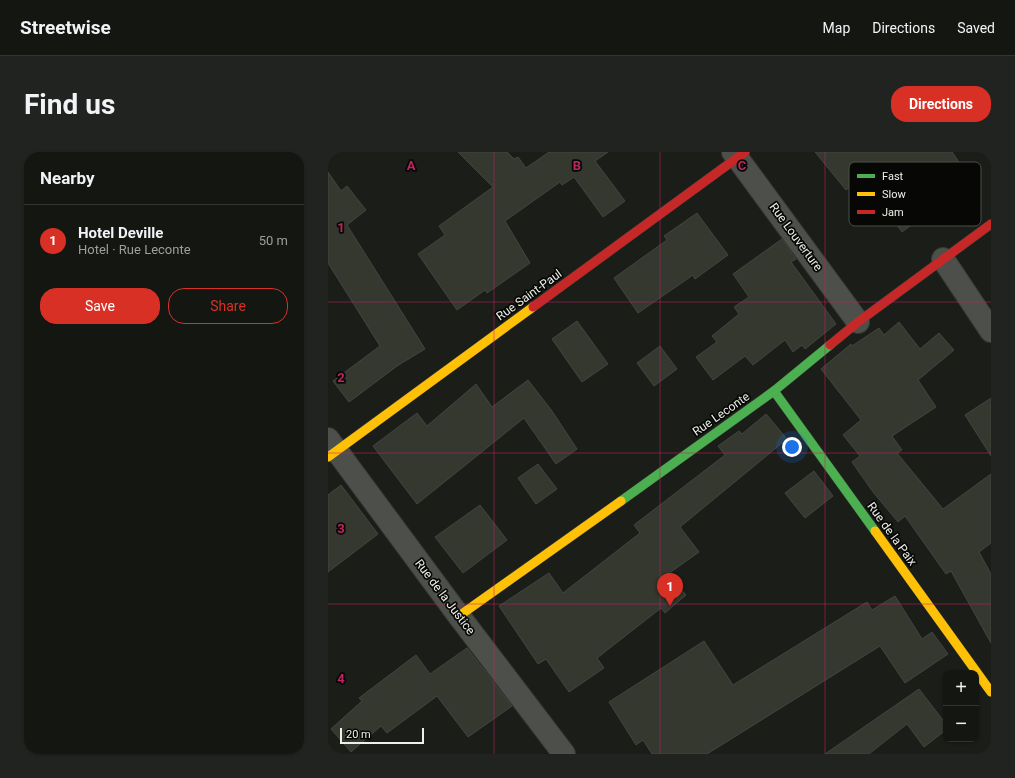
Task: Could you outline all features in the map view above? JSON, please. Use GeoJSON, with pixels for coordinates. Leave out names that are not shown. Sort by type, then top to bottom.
{"type":"FeatureCollection","features":[{"type":"Feature","properties":{"kind":"street","name":"Rue Louverture"},"geometry":{"type":"LineString","coordinates":[[738,154],[858,322]]}},
{"type":"Feature","properties":{"kind":"street","name":"Rue Saint-Paul"},"geometry":{"type":"LineString","coordinates":[[331,449],[738,154]]}},
{"type":"Feature","properties":{"kind":"street","name":"Rue Leconte"},"geometry":{"type":"LineString","coordinates":[[459,616],[774,391],[858,322],[991,224]]}},
{"type":"Feature","properties":{"kind":"street"},"geometry":{"type":"LineString","coordinates":[[943,259],[991,331]]}},
{"type":"Feature","properties":{"kind":"street","name":"Rue de la Paix"},"geometry":{"type":"LineString","coordinates":[[774,391],[991,692]]}},
{"type":"Feature","properties":{"kind":"street","name":"Rue de la Justice"},"geometry":{"type":"LineString","coordinates":[[331,449],[564,754]]}},
{"type":"Feature","properties":{"kind":"building"},"geometry":{"type":"Polygon","coordinates":[[[458,152],[507,152],[514,159],[518,157],[526,168],[549,152],[608,152],[595,161],[625,201],[603,217],[574,177],[562,185],[560,182],[505,221],[530,263],[487,293],[485,290],[457,310],[418,254],[445,235],[439,226],[493,187],[458,152]]]}},
{"type":"Feature","properties":{"kind":"building"},"geometry":{"type":"Polygon","coordinates":[[[815,152],[952,152],[959,162],[849,162],[849,188],[846,190],[815,152]]]}},
{"type":"Feature","properties":{"kind":"building"},"geometry":{"type":"Polygon","coordinates":[[[328,172],[341,191],[347,186],[366,210],[347,225],[425,349],[397,366],[349,402],[333,381],[380,346],[328,263],[328,172]]]}},
{"type":"Feature","properties":{"kind":"building"},"geometry":{"type":"Polygon","coordinates":[[[697,213],[728,255],[695,279],[693,275],[638,313],[614,278],[667,240],[664,236],[697,213]]]}},
{"type":"Feature","properties":{"kind":"building"},"geometry":{"type":"Polygon","coordinates":[[[898,226],[910,226],[902,232],[898,226]]]}},
{"type":"Feature","properties":{"kind":"building"},"geometry":{"type":"Polygon","coordinates":[[[782,239],[796,259],[791,262],[836,324],[805,349],[802,345],[793,352],[785,340],[753,365],[745,356],[713,380],[696,357],[717,342],[712,336],[739,314],[734,307],[749,297],[733,274],[782,239]]]}},
{"type":"Feature","properties":{"kind":"building"},"geometry":{"type":"Polygon","coordinates":[[[577,321],[608,364],[582,382],[552,339],[577,321]]]}},
{"type":"Feature","properties":{"kind":"building"},"geometry":{"type":"Polygon","coordinates":[[[899,322],[920,349],[939,333],[954,350],[918,380],[936,407],[892,436],[902,450],[897,453],[943,509],[991,474],[991,543],[979,552],[991,574],[991,643],[951,571],[946,574],[905,516],[898,522],[873,492],[852,462],[860,456],[843,435],[861,420],[821,369],[851,344],[852,346],[879,328],[884,335],[899,322]]]}},
{"type":"Feature","properties":{"kind":"building"},"geometry":{"type":"Polygon","coordinates":[[[660,346],[677,369],[654,386],[637,363],[660,346]]]}},
{"type":"Feature","properties":{"kind":"building"},"geometry":{"type":"Polygon","coordinates":[[[528,380],[552,411],[577,449],[556,464],[524,418],[417,504],[373,446],[417,413],[427,426],[476,384],[492,407],[528,380]]]}},
{"type":"Feature","properties":{"kind":"building"},"geometry":{"type":"Polygon","coordinates":[[[991,398],[991,456],[965,415],[991,398]]]}},
{"type":"Feature","properties":{"kind":"building"},"geometry":{"type":"Polygon","coordinates":[[[766,414],[787,439],[680,527],[699,552],[668,574],[686,595],[665,613],[661,608],[597,658],[604,668],[569,692],[546,659],[538,664],[499,606],[549,573],[563,593],[640,533],[634,525],[725,455],[718,446],[739,431],[742,434],[766,414]]]}},
{"type":"Feature","properties":{"kind":"building"},"geometry":{"type":"Polygon","coordinates":[[[538,464],[557,489],[536,504],[518,478],[538,464]]]}},
{"type":"Feature","properties":{"kind":"building"},"geometry":{"type":"Polygon","coordinates":[[[814,471],[833,496],[805,518],[785,493],[814,471]]]}},
{"type":"Feature","properties":{"kind":"building"},"geometry":{"type":"Polygon","coordinates":[[[341,485],[378,534],[328,572],[328,495],[341,485]]]}},
{"type":"Feature","properties":{"kind":"building"},"geometry":{"type":"Polygon","coordinates":[[[480,505],[507,540],[463,573],[435,537],[480,505]]]}},
{"type":"Feature","properties":{"kind":"building"},"geometry":{"type":"Polygon","coordinates":[[[895,596],[922,639],[932,632],[948,654],[905,683],[880,646],[707,754],[652,754],[643,740],[636,745],[609,702],[704,641],[733,685],[867,602],[872,610],[895,596]]]}},
{"type":"Feature","properties":{"kind":"building"},"geometry":{"type":"Polygon","coordinates":[[[467,648],[512,706],[468,737],[437,696],[387,733],[381,726],[351,752],[331,729],[362,701],[359,698],[416,655],[430,674],[467,648]]]}},
{"type":"Feature","properties":{"kind":"building"},"geometry":{"type":"Polygon","coordinates":[[[919,689],[943,720],[943,732],[924,747],[907,724],[869,754],[825,754],[919,689]]]}},
{"type":"Feature","properties":{"kind":"traffic: fast"},"geometry":{"type":"LineString","coordinates":[[621,501],[774,391],[830,345]]}},
{"type":"Feature","properties":{"kind":"traffic: fast"},"geometry":{"type":"LineString","coordinates":[[774,391],[875,531]]}},
{"type":"Feature","properties":{"kind":"traffic: slow"},"geometry":{"type":"LineString","coordinates":[[328,457],[533,307]]}},
{"type":"Feature","properties":{"kind":"traffic: slow"},"geometry":{"type":"LineString","coordinates":[[459,616],[621,501]]}},
{"type":"Feature","properties":{"kind":"traffic: slow"},"geometry":{"type":"LineString","coordinates":[[875,531],[991,692]]}},
{"type":"Feature","properties":{"kind":"traffic: jam"},"geometry":{"type":"LineString","coordinates":[[533,307],[745,152]]}},
{"type":"Feature","properties":{"kind":"traffic: jam"},"geometry":{"type":"LineString","coordinates":[[830,345],[858,322],[991,224]]}},
{"type":"Feature","properties":{"kind":"place","name":"Hotel Deville"},"geometry":{"type":"Point","coordinates":[670,606]}}]}
